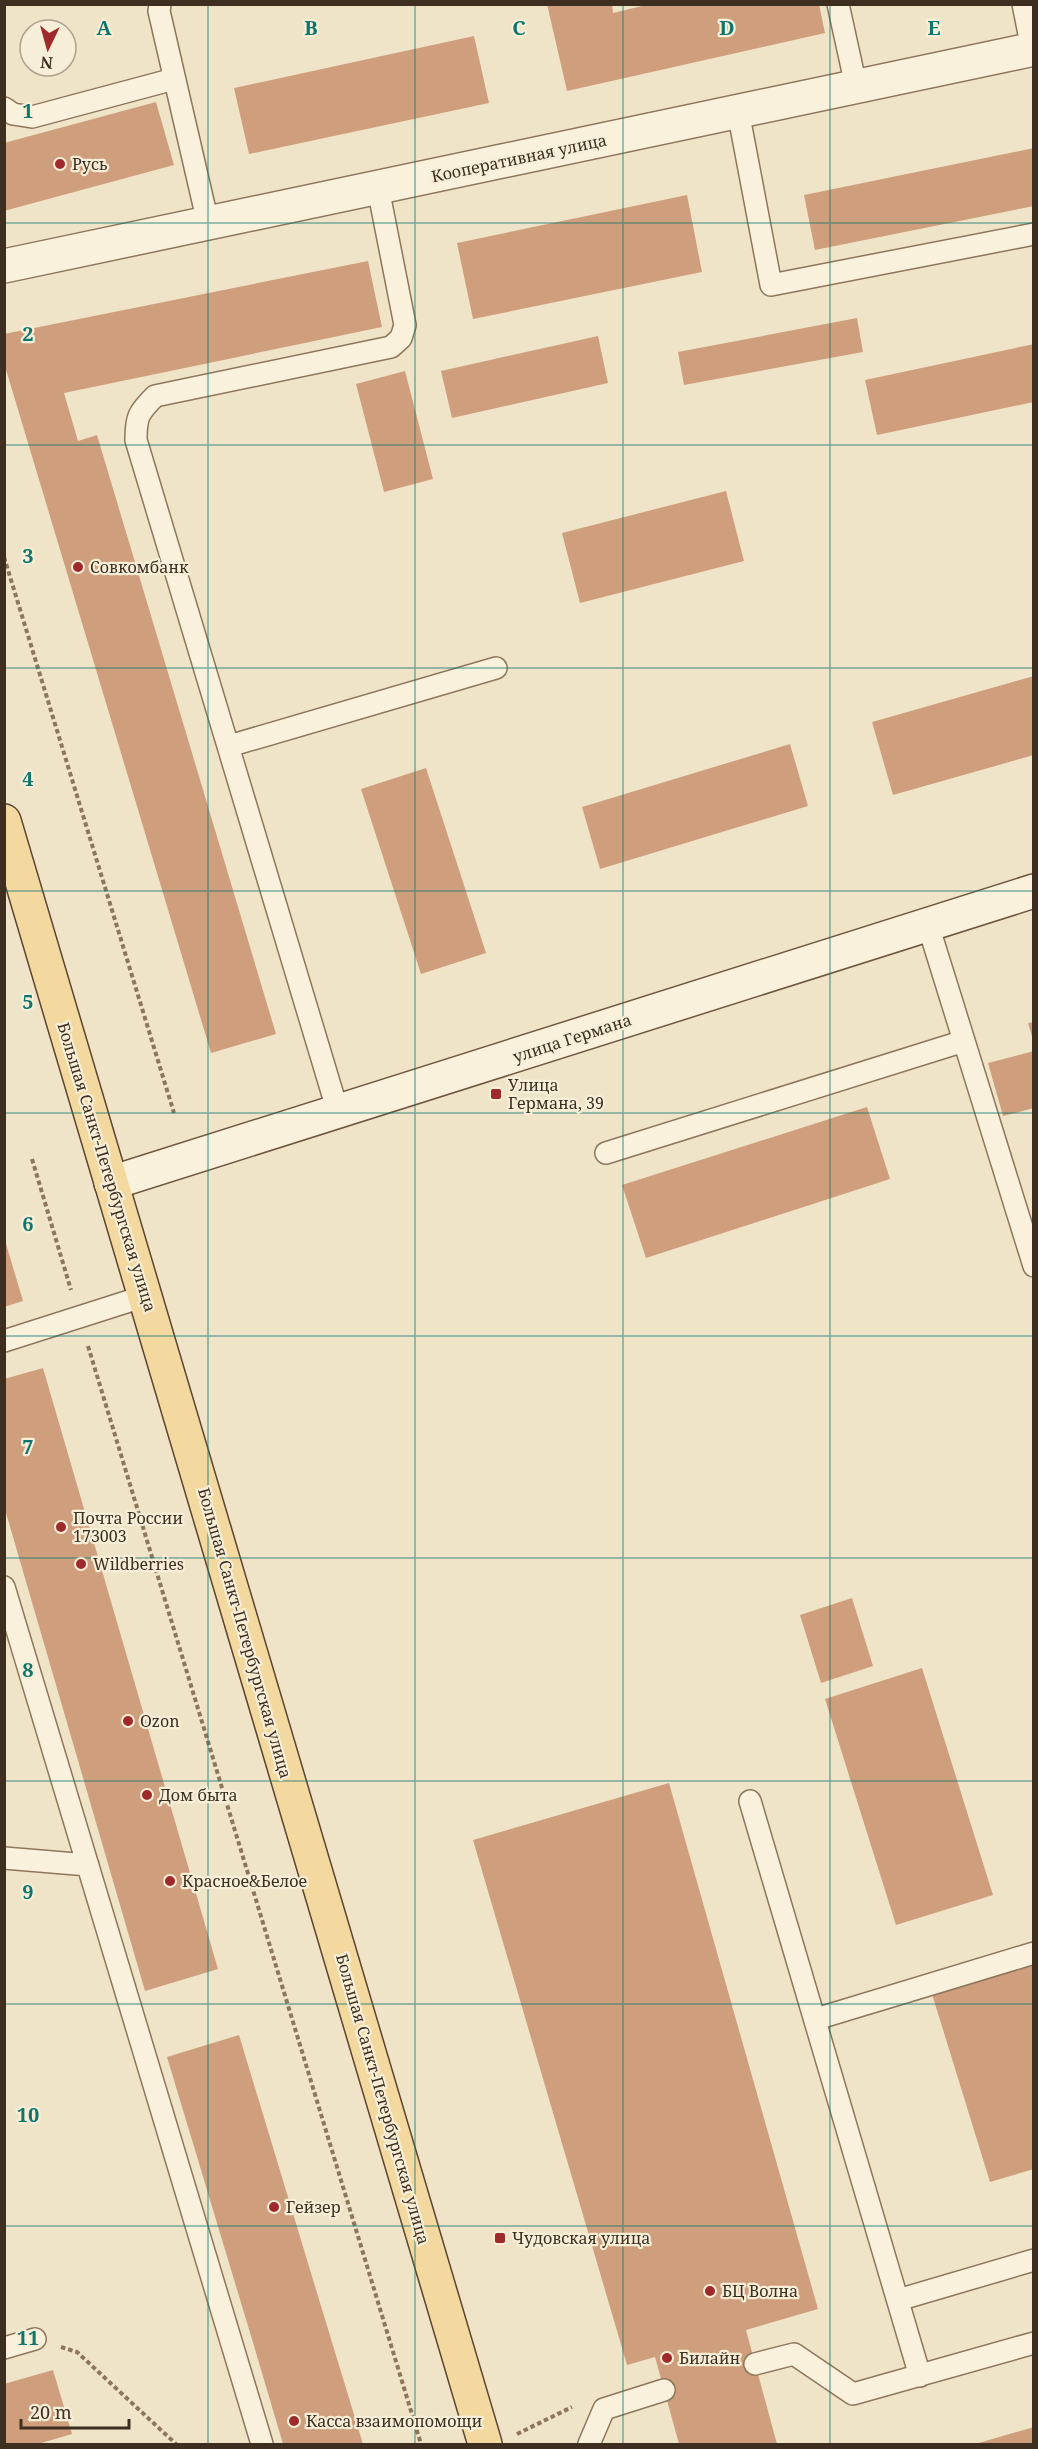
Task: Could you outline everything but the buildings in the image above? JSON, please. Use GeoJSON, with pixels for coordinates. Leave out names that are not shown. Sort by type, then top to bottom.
{"type":"FeatureCollection","features":[{"type":"Feature","properties":{"kind":"main road","name":"Большая Санкт-Петербургская улица"},"geometry":{"type":"LineString","coordinates":[[4,821],[485,2445]]}},
{"type":"Feature","properties":{"kind":"street","name":"Кооперативная улица"},"geometry":{"type":"LineString","coordinates":[[4,266],[1033,49]]}},
{"type":"Feature","properties":{"kind":"street","name":"улица Германа"},"geometry":{"type":"LineString","coordinates":[[111,1183],[1034,891]]}},
{"type":"Feature","properties":{"kind":"lane"},"geometry":{"type":"LineString","coordinates":[[160,4],[159,11],[208,223]]}},
{"type":"Feature","properties":{"kind":"lane"},"geometry":{"type":"LineString","coordinates":[[838,4],[856,86]]}},
{"type":"Feature","properties":{"kind":"lane"},"geometry":{"type":"LineString","coordinates":[[1023,4],[1033,49]]}},
{"type":"Feature","properties":{"kind":"lane"},"geometry":{"type":"LineString","coordinates":[[4,108],[13,114],[32,117],[174,79]]}},
{"type":"Feature","properties":{"kind":"lane"},"geometry":{"type":"LineString","coordinates":[[738,111],[771,285],[1034,234]]}},
{"type":"Feature","properties":{"kind":"lane"},"geometry":{"type":"LineString","coordinates":[[338,1112],[136,440],[136,420],[142,409],[155,396],[391,347],[401,338],[405,325],[378,188]]}},
{"type":"Feature","properties":{"kind":"lane"},"geometry":{"type":"LineString","coordinates":[[229,746],[496,668]]}},
{"type":"Feature","properties":{"kind":"lane"},"geometry":{"type":"LineString","coordinates":[[928,925],[1034,1266]]}},
{"type":"Feature","properties":{"kind":"lane"},"geometry":{"type":"LineString","coordinates":[[606,1153],[964,1041]]}},
{"type":"Feature","properties":{"kind":"lane"},"geometry":{"type":"LineString","coordinates":[[4,1341],[145,1296]]}},
{"type":"Feature","properties":{"kind":"lane"},"geometry":{"type":"LineString","coordinates":[[4,1587],[262,2445]]}},
{"type":"Feature","properties":{"kind":"lane"},"geometry":{"type":"LineString","coordinates":[[750,1801],[920,2376]]}},
{"type":"Feature","properties":{"kind":"lane"},"geometry":{"type":"LineString","coordinates":[[4,1858],[88,1865]]}},
{"type":"Feature","properties":{"kind":"lane"},"geometry":{"type":"LineString","coordinates":[[816,2019],[1034,1953]]}},
{"type":"Feature","properties":{"kind":"lane"},"geometry":{"type":"LineString","coordinates":[[898,2300],[1034,2260]]}},
{"type":"Feature","properties":{"kind":"lane"},"geometry":{"type":"LineString","coordinates":[[4,2349],[35,2339]]}},
{"type":"Feature","properties":{"kind":"lane"},"geometry":{"type":"LineString","coordinates":[[755,2364],[794,2354],[853,2394],[1034,2343]]}},
{"type":"Feature","properties":{"kind":"lane"},"geometry":{"type":"LineString","coordinates":[[589,2445],[604,2409],[664,2390]]}},
{"type":"Feature","properties":{"kind":"path"},"geometry":{"type":"LineString","coordinates":[[4,557],[174,1113]]}},
{"type":"Feature","properties":{"kind":"path"},"geometry":{"type":"LineString","coordinates":[[32,1159],[421,2445]]}},
{"type":"Feature","properties":{"kind":"path"},"geometry":{"type":"LineString","coordinates":[[35,2339],[77,2352],[176,2445]]}},
{"type":"Feature","properties":{"kind":"path"},"geometry":{"type":"LineString","coordinates":[[516,2434],[579,2404]]}},
{"type":"Feature","properties":{"kind":"place","name":"Русь"},"geometry":{"type":"Point","coordinates":[60,164]}},
{"type":"Feature","properties":{"kind":"place","name":"Совкомбанк"},"geometry":{"type":"Point","coordinates":[78,567]}},
{"type":"Feature","properties":{"kind":"place","name":"Улица Германа, 39"},"geometry":{"type":"Point","coordinates":[496,1094]}},
{"type":"Feature","properties":{"kind":"place","name":"Почта России 173003"},"geometry":{"type":"Point","coordinates":[61,1527]}},
{"type":"Feature","properties":{"kind":"place","name":"Wildberries"},"geometry":{"type":"Point","coordinates":[81,1564]}},
{"type":"Feature","properties":{"kind":"place","name":"Ozon"},"geometry":{"type":"Point","coordinates":[128,1721]}},
{"type":"Feature","properties":{"kind":"place","name":"Дом быта"},"geometry":{"type":"Point","coordinates":[147,1795]}},
{"type":"Feature","properties":{"kind":"place","name":"Красное&Белое"},"geometry":{"type":"Point","coordinates":[170,1881]}},
{"type":"Feature","properties":{"kind":"place","name":"Гейзер"},"geometry":{"type":"Point","coordinates":[274,2207]}},
{"type":"Feature","properties":{"kind":"place","name":"Чудовская улица"},"geometry":{"type":"Point","coordinates":[500,2238]}},
{"type":"Feature","properties":{"kind":"place","name":"БЦ Волна"},"geometry":{"type":"Point","coordinates":[710,2291]}},
{"type":"Feature","properties":{"kind":"place","name":"Билайн"},"geometry":{"type":"Point","coordinates":[667,2358]}},
{"type":"Feature","properties":{"kind":"place","name":"Касса взаимопомощи"},"geometry":{"type":"Point","coordinates":[294,2421]}}]}
